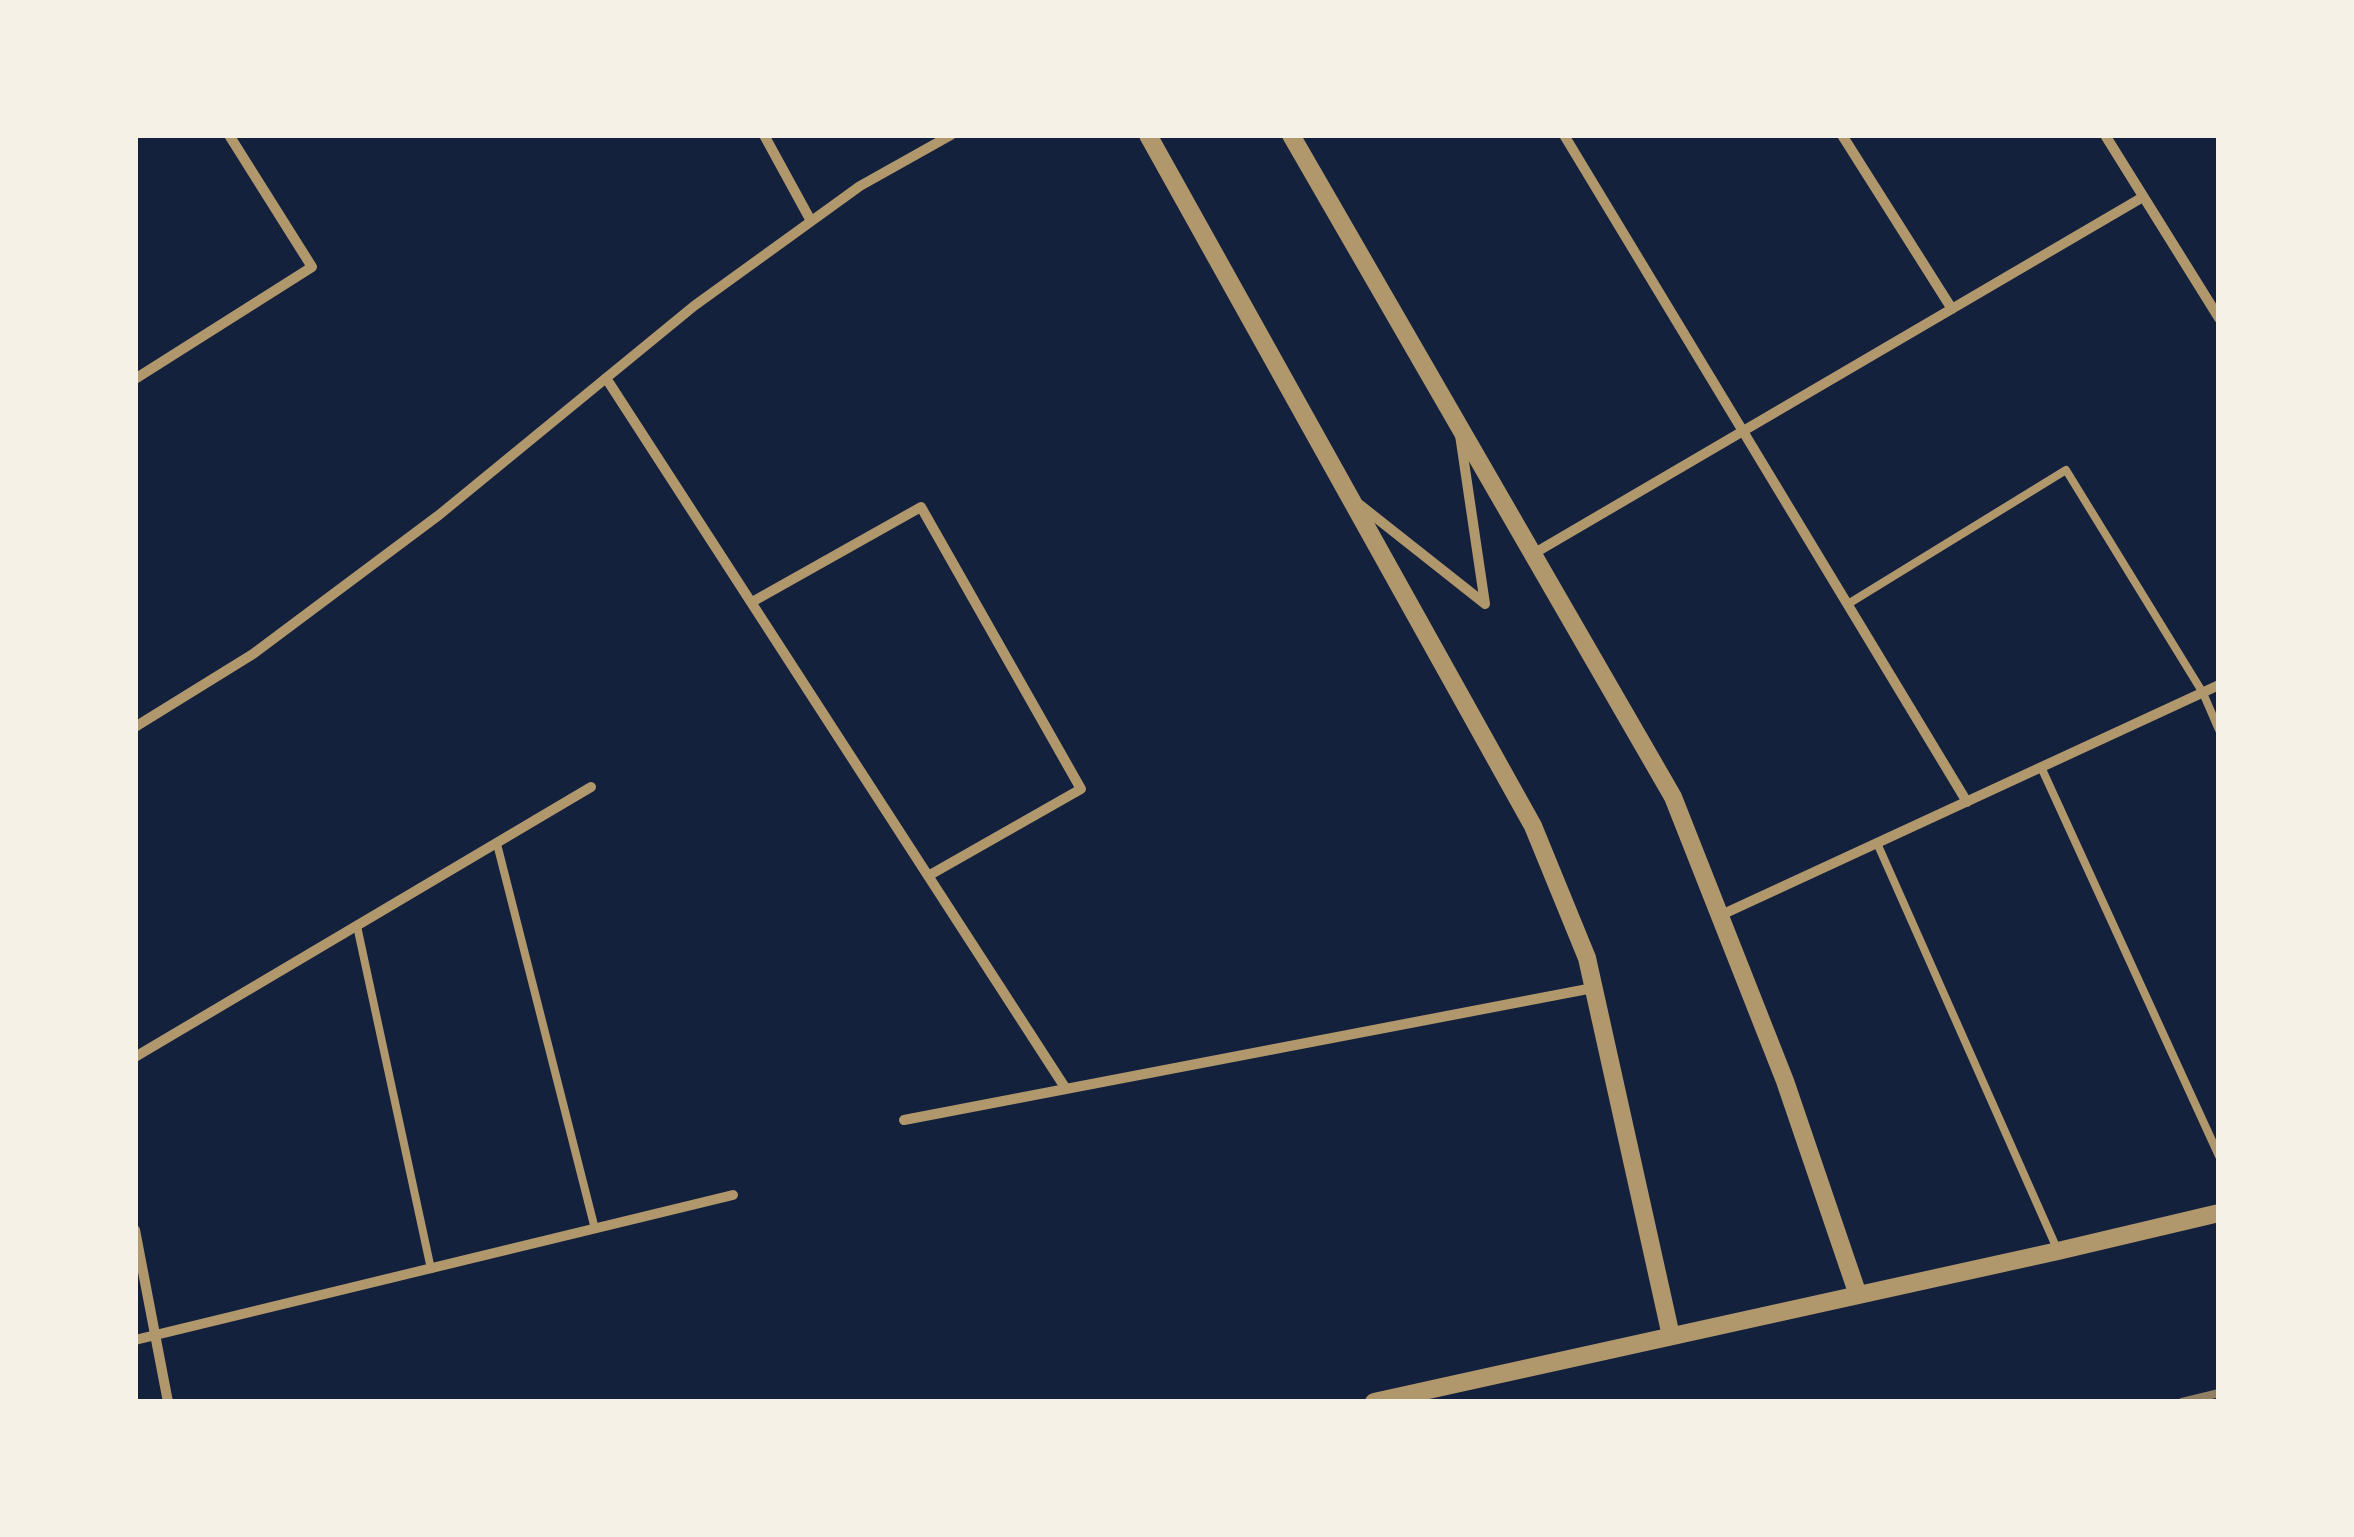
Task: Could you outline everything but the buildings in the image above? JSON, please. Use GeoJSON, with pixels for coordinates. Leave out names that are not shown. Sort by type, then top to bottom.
{"type":"FeatureCollection","features":[{"type":"Feature","properties":{"kind":"street"},"geometry":{"type":"LineString","coordinates":[[135,378],[312,267],[229,135]]}},
{"type":"Feature","properties":{"kind":"street"},"geometry":{"type":"LineString","coordinates":[[764,135],[811,222]]}},
{"type":"Feature","properties":{"kind":"street"},"geometry":{"type":"LineString","coordinates":[[135,726],[268,643],[439,515],[694,306],[860,186],[952,135]]}},
{"type":"Feature","properties":{"kind":"street"},"geometry":{"type":"LineString","coordinates":[[1148,135],[1533,826],[1587,958],[1672,1336]]}},
{"type":"Feature","properties":{"kind":"street"},"geometry":{"type":"LineString","coordinates":[[1291,135],[1673,797],[1785,1082],[1858,1295]]}},
{"type":"Feature","properties":{"kind":"street"},"geometry":{"type":"LineString","coordinates":[[1564,135],[1967,802]]}},
{"type":"Feature","properties":{"kind":"street"},"geometry":{"type":"LineString","coordinates":[[1842,135],[1952,309]]}},
{"type":"Feature","properties":{"kind":"street"},"geometry":{"type":"LineString","coordinates":[[2105,135],[2219,318]]}},
{"type":"Feature","properties":{"kind":"street"},"geometry":{"type":"LineString","coordinates":[[1533,554],[2143,197]]}},
{"type":"Feature","properties":{"kind":"street"},"geometry":{"type":"LineString","coordinates":[[606,378],[1066,1089]]}},
{"type":"Feature","properties":{"kind":"street"},"geometry":{"type":"LineString","coordinates":[[1350,498],[1485,604],[1458,424]]}},
{"type":"Feature","properties":{"kind":"street"},"geometry":{"type":"LineString","coordinates":[[752,602],[921,507],[1081,789],[928,876]]}},
{"type":"Feature","properties":{"kind":"street"},"geometry":{"type":"LineString","coordinates":[[1719,916],[2219,685]]}},
{"type":"Feature","properties":{"kind":"street"},"geometry":{"type":"LineString","coordinates":[[135,1057],[591,787]]}},
{"type":"Feature","properties":{"kind":"street"},"geometry":{"type":"LineString","coordinates":[[904,1120],[1593,988]]}},
{"type":"Feature","properties":{"kind":"street"},"geometry":{"type":"LineString","coordinates":[[135,1340],[733,1195]]}},
{"type":"Feature","properties":{"kind":"street"},"geometry":{"type":"LineString","coordinates":[[1374,1402],[2219,1212]]}},
{"type":"Feature","properties":{"kind":"street"},"geometry":{"type":"LineString","coordinates":[[135,1230],[168,1402]]}},
{"type":"Feature","properties":{"kind":"lane"},"geometry":{"type":"LineString","coordinates":[[1848,604],[2066,470],[2203,692],[2219,730]]}},
{"type":"Feature","properties":{"kind":"lane"},"geometry":{"type":"LineString","coordinates":[[2041,767],[2219,1156]]}},
{"type":"Feature","properties":{"kind":"lane"},"geometry":{"type":"LineString","coordinates":[[497,844],[595,1229]]}},
{"type":"Feature","properties":{"kind":"lane"},"geometry":{"type":"LineString","coordinates":[[1877,844],[2058,1251]]}},
{"type":"Feature","properties":{"kind":"lane"},"geometry":{"type":"LineString","coordinates":[[357,926],[431,1269]]}},
{"type":"Feature","properties":{"kind":"railway"},"geometry":{"type":"LineString","coordinates":[[2182,1402],[2219,1393]]}}]}
